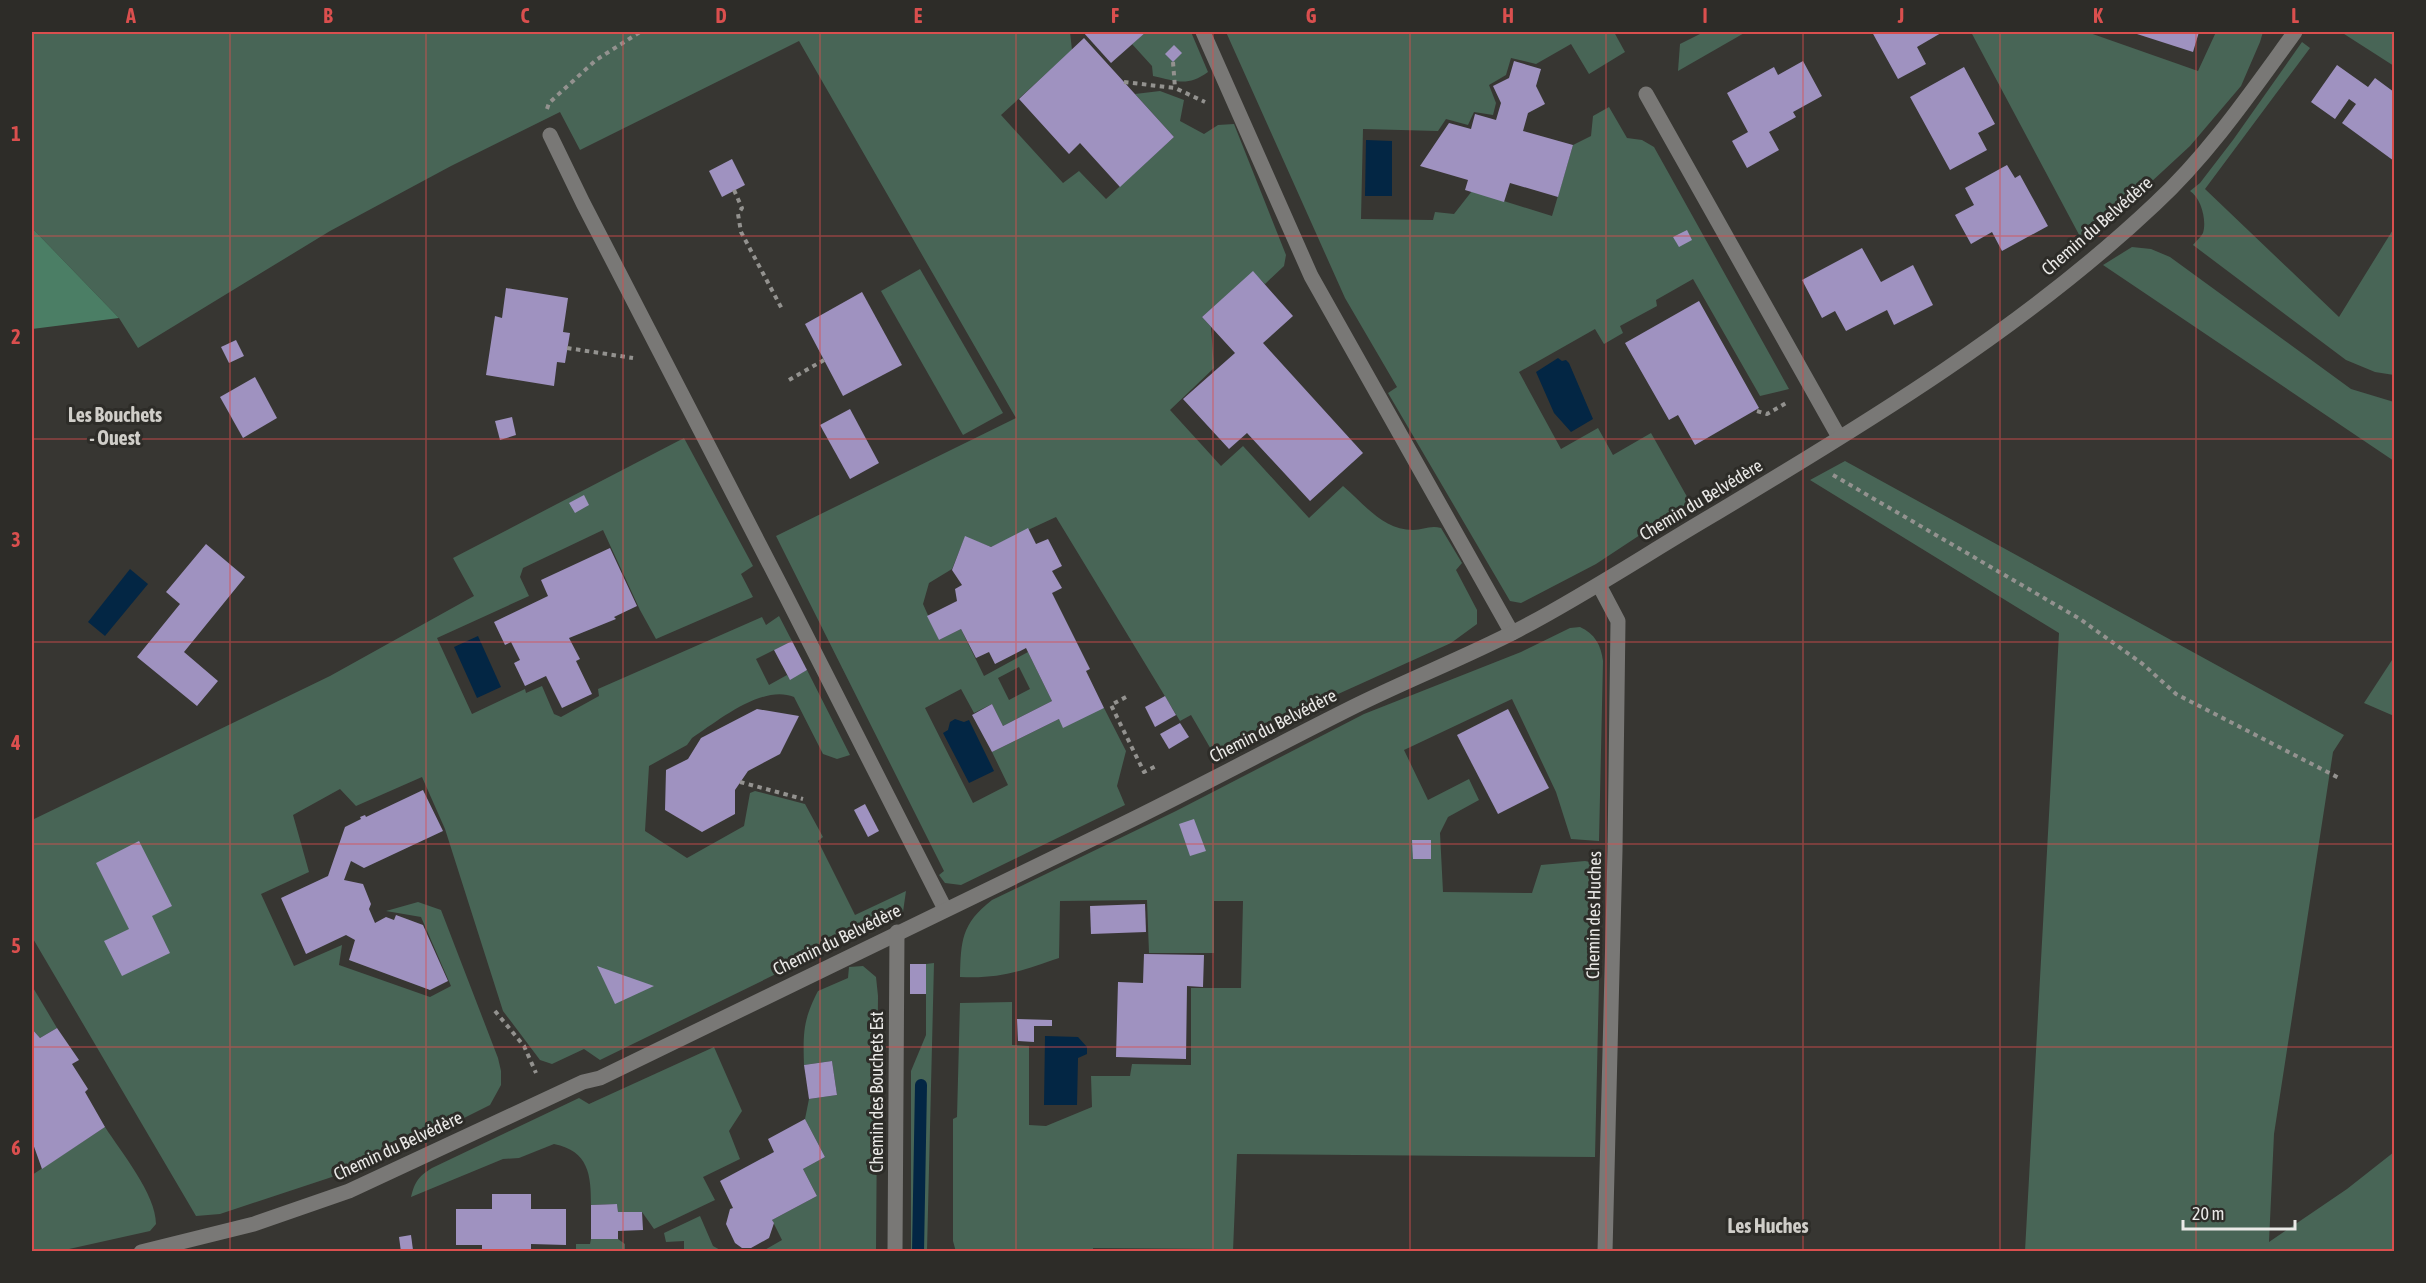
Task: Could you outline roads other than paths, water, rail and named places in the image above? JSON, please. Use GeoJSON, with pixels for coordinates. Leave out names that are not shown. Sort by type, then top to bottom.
{"type":"FeatureCollection","features":[{"type":"Feature","properties":{"kind":"street"},"geometry":{"type":"LineString","coordinates":[[1203,32],[1311,276],[1512,633]]}},
{"type":"Feature","properties":{"kind":"street","name":"Chemin du Belvédère"},"geometry":{"type":"LineString","coordinates":[[141,1251],[254,1224],[349,1191],[583,1082],[600,1078],[1120,825],[1358,704],[1512,633],[1599,585],[1806,459],[1963,357],[2039,302],[2158,201],[2199,157],[2295,32]]}},
{"type":"Feature","properties":{"kind":"street"},"geometry":{"type":"LineString","coordinates":[[1646,94],[1839,436]]}},
{"type":"Feature","properties":{"kind":"street"},"geometry":{"type":"LineString","coordinates":[[550,135],[945,909]]}},
{"type":"Feature","properties":{"kind":"street","name":"Chemin des Huches"},"geometry":{"type":"LineString","coordinates":[[1599,585],[1618,621],[1605,1251]]}},
{"type":"Feature","properties":{"kind":"street","name":"Chemin des Bouchets Est"},"geometry":{"type":"LineString","coordinates":[[896,1251],[897,932]]}},
{"type":"Feature","properties":{"kind":"water"},"geometry":{"type":"Polygon","coordinates":[[[1366,140],[1392,141],[1392,196],[1365,196],[1366,140]]]}},
{"type":"Feature","properties":{"kind":"water"},"geometry":{"type":"Polygon","coordinates":[[[1558,358],[1569,363],[1593,419],[1571,432],[1554,413],[1536,372],[1558,358]]]}},
{"type":"Feature","properties":{"kind":"water"},"geometry":{"type":"Polygon","coordinates":[[[130,569],[148,584],[105,636],[88,622],[130,569]]]}},
{"type":"Feature","properties":{"kind":"water"},"geometry":{"type":"Polygon","coordinates":[[[478,636],[501,687],[477,698],[454,647],[478,636]]]}},
{"type":"Feature","properties":{"kind":"water"},"geometry":{"type":"Polygon","coordinates":[[[955,719],[964,722],[969,720],[994,771],[969,783],[943,733],[948,730],[950,722],[955,719]]]}},
{"type":"Feature","properties":{"kind":"water"},"geometry":{"type":"Polygon","coordinates":[[[1045,1036],[1078,1037],[1087,1047],[1087,1054],[1078,1058],[1077,1105],[1044,1105],[1045,1036]]]}},
{"type":"Feature","properties":{"kind":"waterway"},"geometry":{"type":"LineString","coordinates":[[918,1252],[921,1085]]}},
{"type":"Feature","properties":{"kind":"district","name":"Les Bouchets - Ouest"},"geometry":{"type":"Point","coordinates":[115,426]}},
{"type":"Feature","properties":{"kind":"district","name":"Les Huches"},"geometry":{"type":"Point","coordinates":[1768,1226]}}]}
